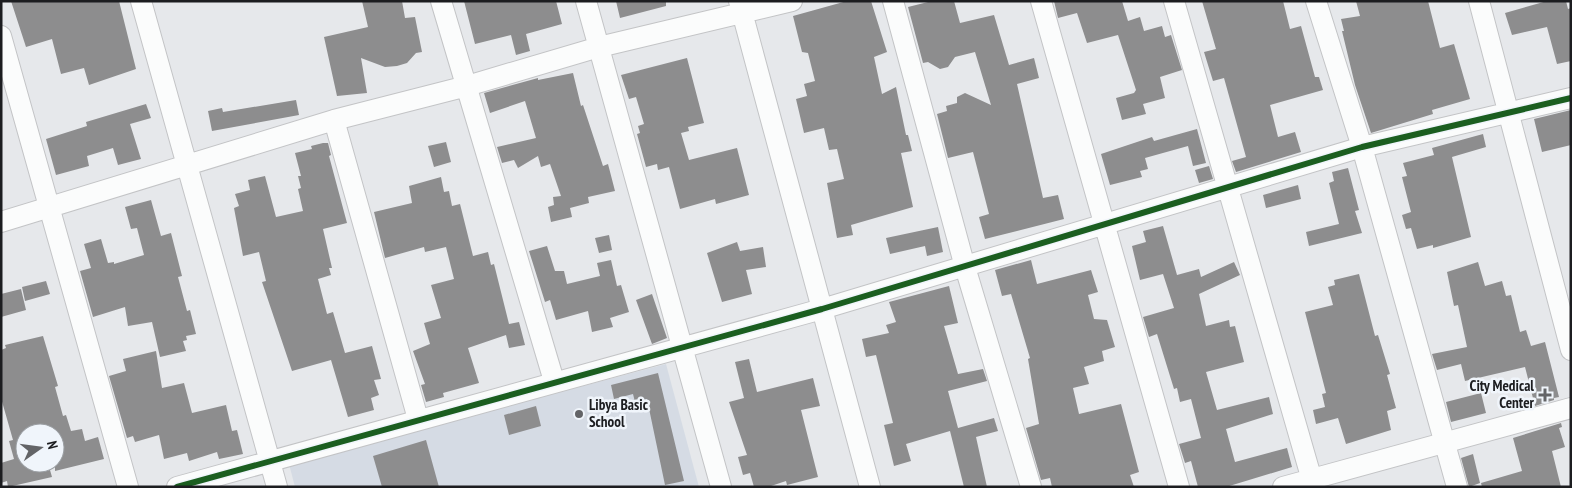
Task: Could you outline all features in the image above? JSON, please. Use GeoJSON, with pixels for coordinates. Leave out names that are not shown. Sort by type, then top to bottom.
{"type":"FeatureCollection","features":[{"type":"Feature","properties":{"kind":"street"},"geometry":{"type":"LineString","coordinates":[[141,1],[277,487]]}},
{"type":"Feature","properties":{"kind":"street"},"geometry":{"type":"LineString","coordinates":[[441,1],[554,382]]}},
{"type":"Feature","properties":{"kind":"street"},"geometry":{"type":"LineString","coordinates":[[586,1],[722,487]]}},
{"type":"Feature","properties":{"kind":"street"},"geometry":{"type":"LineString","coordinates":[[1,222],[50,209],[334,120],[467,86],[740,7],[792,1]]}},
{"type":"Feature","properties":{"kind":"street"},"geometry":{"type":"LineString","coordinates":[[893,1],[965,267],[1031,487]]}},
{"type":"Feature","properties":{"kind":"street"},"geometry":{"type":"LineString","coordinates":[[1041,1],[1179,487]]}},
{"type":"Feature","properties":{"kind":"street"},"geometry":{"type":"LineString","coordinates":[[1174,1],[1313,483]]}},
{"type":"Feature","properties":{"kind":"street"},"geometry":{"type":"LineString","coordinates":[[1316,1],[1362,147],[1457,487]]}},
{"type":"Feature","properties":{"kind":"street"},"geometry":{"type":"LineString","coordinates":[[1479,1],[1510,112],[1571,350]]}},
{"type":"Feature","properties":{"kind":"street"},"geometry":{"type":"LineString","coordinates":[[740,7],[870,487]]}},
{"type":"Feature","properties":{"kind":"street"},"geometry":{"type":"LineString","coordinates":[[1,36],[128,487]]}},
{"type":"Feature","properties":{"kind":"street"},"geometry":{"type":"LineString","coordinates":[[177,487],[822,309],[1362,147],[1571,98]]}},
{"type":"Feature","properties":{"kind":"street"},"geometry":{"type":"LineString","coordinates":[[334,120],[418,419]]}},
{"type":"Feature","properties":{"kind":"street"},"geometry":{"type":"LineString","coordinates":[[1283,487],[1313,483],[1444,443],[1571,408]]}},
{"type":"Feature","properties":{"kind":"shaded area","name":"Libya Basic School"},"geometry":{"type":"Polygon","coordinates":[[[666,364],[699,487],[295,487],[289,464],[666,364]]]}},
{"type":"Feature","properties":{"kind":"building"},"geometry":{"type":"Polygon","coordinates":[[[11,1],[119,1],[136,69],[89,85],[84,68],[61,74],[52,39],[26,47],[11,1]]]}},
{"type":"Feature","properties":{"kind":"building"},"geometry":{"type":"Polygon","coordinates":[[[362,1],[402,1],[405,18],[415,17],[422,52],[416,53],[407,63],[397,66],[385,67],[361,58],[367,93],[337,96],[324,37],[368,27],[362,1]]]}},
{"type":"Feature","properties":{"kind":"building"},"geometry":{"type":"Polygon","coordinates":[[[464,1],[556,1],[562,24],[526,34],[530,51],[516,55],[511,35],[475,44],[464,1]]]}},
{"type":"Feature","properties":{"kind":"building"},"geometry":{"type":"Polygon","coordinates":[[[616,1],[666,1],[666,6],[620,18],[616,1]]]}},
{"type":"Feature","properties":{"kind":"building"},"geometry":{"type":"Polygon","coordinates":[[[847,1],[871,1],[887,52],[874,57],[882,94],[896,87],[906,135],[908,135],[912,151],[901,153],[913,207],[851,225],[853,235],[837,238],[827,183],[844,179],[837,149],[829,150],[824,128],[804,133],[796,99],[807,96],[804,84],[815,81],[808,53],[802,52],[793,16],[847,1]]]}},
{"type":"Feature","properties":{"kind":"building"},"geometry":{"type":"Polygon","coordinates":[[[932,1],[954,1],[960,23],[994,15],[1009,65],[1034,58],[1039,78],[1017,84],[1043,198],[1058,195],[1064,219],[985,239],[979,217],[989,214],[973,152],[948,158],[937,114],[947,111],[946,106],[957,103],[957,97],[965,93],[991,105],[975,52],[955,57],[948,67],[940,69],[928,62],[923,63],[908,7],[932,1]]]}},
{"type":"Feature","properties":{"kind":"building"},"geometry":{"type":"Polygon","coordinates":[[[1054,1],[1122,1],[1128,21],[1140,17],[1144,31],[1162,26],[1165,37],[1171,35],[1182,70],[1160,77],[1165,98],[1143,104],[1146,114],[1122,120],[1116,98],[1134,93],[1136,90],[1118,35],[1087,43],[1077,13],[1058,18],[1054,1]]]}},
{"type":"Feature","properties":{"kind":"building"},"geometry":{"type":"Polygon","coordinates":[[[1202,1],[1283,1],[1290,29],[1301,26],[1315,77],[1319,77],[1323,90],[1270,105],[1278,137],[1295,132],[1301,152],[1236,172],[1232,161],[1246,157],[1224,78],[1213,81],[1204,52],[1216,49],[1202,1]]]}},
{"type":"Feature","properties":{"kind":"building"},"geometry":{"type":"Polygon","coordinates":[[[1356,1],[1428,1],[1440,48],[1454,44],[1470,99],[1432,110],[1433,114],[1371,133],[1355,85],[1342,31],[1344,31],[1341,19],[1360,16],[1356,1]]]}},
{"type":"Feature","properties":{"kind":"building"},"geometry":{"type":"Polygon","coordinates":[[[1547,1],[1566,1],[1568,9],[1571,8],[1571,61],[1557,64],[1547,27],[1512,35],[1505,13],[1547,1]]]}},
{"type":"Feature","properties":{"kind":"building"},"geometry":{"type":"Polygon","coordinates":[[[687,58],[704,123],[688,127],[689,131],[681,133],[689,160],[737,148],[749,195],[716,204],[715,199],[680,209],[669,167],[658,170],[657,164],[646,167],[637,134],[640,133],[638,126],[644,124],[636,97],[629,99],[621,75],[687,58]]]}},
{"type":"Feature","properties":{"kind":"building"},"geometry":{"type":"Polygon","coordinates":[[[573,73],[581,106],[583,105],[603,166],[608,164],[615,191],[588,197],[589,203],[570,208],[572,217],[551,222],[548,207],[554,205],[553,197],[561,196],[550,164],[541,167],[538,156],[518,168],[514,160],[502,163],[497,147],[536,138],[525,101],[490,113],[484,93],[538,78],[538,80],[573,73]]]}},
{"type":"Feature","properties":{"kind":"building"},"geometry":{"type":"Polygon","coordinates":[[[296,100],[299,115],[212,131],[208,111],[222,108],[223,112],[296,100]]]}},
{"type":"Feature","properties":{"kind":"building"},"geometry":{"type":"Polygon","coordinates":[[[146,104],[151,118],[130,124],[141,159],[118,165],[113,148],[87,156],[89,166],[56,175],[46,139],[87,126],[86,122],[146,104]]]}},
{"type":"Feature","properties":{"kind":"building"},"geometry":{"type":"Polygon","coordinates":[[[1571,110],[1571,145],[1542,152],[1534,119],[1571,110]]]}},
{"type":"Feature","properties":{"kind":"building"},"geometry":{"type":"Polygon","coordinates":[[[1197,129],[1206,163],[1193,166],[1188,146],[1145,158],[1148,169],[1140,171],[1142,177],[1110,185],[1101,154],[1152,137],[1154,141],[1197,129]]]}},
{"type":"Feature","properties":{"kind":"building"},"geometry":{"type":"Polygon","coordinates":[[[1483,134],[1486,147],[1452,157],[1471,237],[1433,248],[1433,245],[1417,249],[1411,228],[1406,229],[1402,215],[1411,212],[1402,177],[1407,176],[1403,163],[1434,155],[1432,148],[1483,134]]]}},
{"type":"Feature","properties":{"kind":"building"},"geometry":{"type":"Polygon","coordinates":[[[446,142],[451,162],[434,167],[428,146],[446,142]]]}},
{"type":"Feature","properties":{"kind":"building"},"geometry":{"type":"Polygon","coordinates":[[[328,143],[331,155],[329,156],[347,223],[323,229],[332,268],[329,268],[331,275],[318,279],[327,314],[333,312],[345,353],[372,346],[381,379],[374,380],[379,395],[371,398],[374,410],[348,417],[331,360],[292,371],[262,282],[266,281],[259,252],[243,256],[234,208],[239,206],[235,194],[250,190],[248,180],[265,176],[276,217],[303,211],[298,189],[301,188],[298,176],[301,176],[295,153],[312,149],[311,146],[328,143]]]}},
{"type":"Feature","properties":{"kind":"building"},"geometry":{"type":"Polygon","coordinates":[[[1209,166],[1213,179],[1199,183],[1195,170],[1209,166]]]}},
{"type":"Feature","properties":{"kind":"building"},"geometry":{"type":"Polygon","coordinates":[[[1348,168],[1359,210],[1355,211],[1362,233],[1309,246],[1306,232],[1339,224],[1329,183],[1334,181],[1332,172],[1348,168]]]}},
{"type":"Feature","properties":{"kind":"building"},"geometry":{"type":"Polygon","coordinates":[[[441,177],[444,192],[449,191],[452,206],[460,204],[473,256],[488,252],[491,265],[494,264],[509,324],[519,322],[525,345],[509,348],[506,335],[468,348],[479,383],[443,393],[444,397],[426,402],[421,385],[425,384],[413,351],[430,344],[424,323],[441,318],[431,285],[454,279],[446,247],[425,252],[424,247],[385,258],[374,212],[412,203],[409,186],[441,177]]]}},
{"type":"Feature","properties":{"kind":"building"},"geometry":{"type":"Polygon","coordinates":[[[1298,185],[1301,199],[1266,208],[1263,195],[1298,185]]]}},
{"type":"Feature","properties":{"kind":"building"},"geometry":{"type":"Polygon","coordinates":[[[151,200],[161,236],[171,233],[182,276],[178,277],[187,311],[190,310],[196,334],[186,336],[187,340],[183,341],[186,351],[160,357],[152,322],[128,326],[125,307],[93,317],[80,271],[91,268],[84,244],[101,239],[108,263],[114,262],[114,264],[144,255],[137,228],[131,229],[125,207],[151,200]]]}},
{"type":"Feature","properties":{"kind":"building"},"geometry":{"type":"Polygon","coordinates":[[[1163,226],[1177,275],[1199,269],[1201,277],[1234,262],[1240,275],[1199,294],[1206,326],[1229,320],[1230,327],[1235,326],[1244,362],[1206,372],[1217,410],[1269,397],[1273,414],[1226,429],[1235,462],[1287,448],[1292,467],[1226,487],[1198,487],[1191,461],[1185,463],[1179,444],[1201,438],[1191,399],[1180,402],[1177,388],[1174,389],[1157,334],[1149,337],[1143,317],[1174,308],[1163,274],[1140,280],[1132,246],[1146,242],[1143,231],[1163,226]]]}},
{"type":"Feature","properties":{"kind":"building"},"geometry":{"type":"Polygon","coordinates":[[[938,227],[943,252],[927,256],[925,246],[890,254],[886,238],[938,227]]]}},
{"type":"Feature","properties":{"kind":"building"},"geometry":{"type":"Polygon","coordinates":[[[609,235],[612,250],[599,253],[595,238],[609,235]]]}},
{"type":"Feature","properties":{"kind":"building"},"geometry":{"type":"Polygon","coordinates":[[[737,242],[740,251],[763,247],[766,267],[746,270],[752,294],[722,302],[707,253],[737,242]]]}},
{"type":"Feature","properties":{"kind":"building"},"geometry":{"type":"Polygon","coordinates":[[[547,246],[555,271],[564,271],[567,284],[600,276],[597,263],[611,260],[617,286],[621,285],[629,312],[610,318],[613,327],[592,332],[588,311],[556,320],[550,300],[545,302],[529,251],[547,246]]]}},
{"type":"Feature","properties":{"kind":"building"},"geometry":{"type":"Polygon","coordinates":[[[1031,260],[1037,284],[1091,270],[1098,292],[1088,295],[1094,319],[1107,320],[1115,347],[1102,351],[1104,361],[1084,367],[1089,384],[1073,388],[1079,414],[1121,404],[1139,472],[1130,475],[1134,487],[1052,487],[1050,478],[1041,480],[1026,428],[1039,424],[1028,359],[1030,358],[1011,294],[1002,296],[995,270],[1031,260]]]}},
{"type":"Feature","properties":{"kind":"building"},"geometry":{"type":"Polygon","coordinates":[[[1478,262],[1485,286],[1502,281],[1506,296],[1511,295],[1520,332],[1526,330],[1531,346],[1545,342],[1559,397],[1554,398],[1554,400],[1535,406],[1525,367],[1465,381],[1461,364],[1437,370],[1432,354],[1467,347],[1458,305],[1454,306],[1447,272],[1478,262]]]}},
{"type":"Feature","properties":{"kind":"building"},"geometry":{"type":"Polygon","coordinates":[[[1359,274],[1375,336],[1378,335],[1390,374],[1387,375],[1396,408],[1387,411],[1391,430],[1346,444],[1338,418],[1316,424],[1313,410],[1325,407],[1322,394],[1326,393],[1305,312],[1333,305],[1328,287],[1335,285],[1334,280],[1359,274]]]}},
{"type":"Feature","properties":{"kind":"building"},"geometry":{"type":"Polygon","coordinates":[[[46,281],[50,294],[25,301],[22,287],[46,281]]]}},
{"type":"Feature","properties":{"kind":"building"},"geometry":{"type":"Polygon","coordinates":[[[949,286],[958,323],[944,326],[958,374],[983,369],[987,381],[948,391],[958,428],[994,418],[998,431],[976,437],[987,487],[964,487],[950,431],[906,444],[911,461],[894,466],[884,425],[893,423],[876,355],[866,357],[862,339],[889,333],[886,325],[896,322],[889,302],[949,286]]]}},
{"type":"Feature","properties":{"kind":"building"},"geometry":{"type":"Polygon","coordinates":[[[21,289],[26,310],[1,317],[1,294],[21,289]]]}},
{"type":"Feature","properties":{"kind":"building"},"geometry":{"type":"Polygon","coordinates":[[[652,294],[667,338],[652,344],[636,300],[652,294]]]}},
{"type":"Feature","properties":{"kind":"building"},"geometry":{"type":"Polygon","coordinates":[[[43,336],[58,386],[55,387],[63,416],[66,415],[71,431],[82,429],[85,441],[98,437],[104,459],[65,469],[65,423],[15,423],[15,473],[51,473],[52,477],[8,487],[7,481],[1,483],[1,463],[14,459],[9,441],[13,440],[1,398],[1,350],[6,348],[5,345],[43,336]]]}},
{"type":"Feature","properties":{"kind":"building"},"geometry":{"type":"Polygon","coordinates":[[[156,351],[162,388],[184,383],[192,413],[226,405],[232,431],[237,430],[243,454],[219,459],[217,452],[189,461],[187,453],[164,459],[159,435],[135,442],[133,436],[127,438],[109,376],[126,371],[123,359],[156,351]]]}},
{"type":"Feature","properties":{"kind":"building"},"geometry":{"type":"Polygon","coordinates":[[[749,359],[757,392],[813,378],[820,406],[801,410],[818,477],[787,485],[786,481],[768,487],[754,487],[750,473],[743,475],[738,457],[747,455],[729,402],[744,398],[735,362],[749,359]]]}},
{"type":"Feature","properties":{"kind":"building"},"geometry":{"type":"Polygon","coordinates":[[[658,373],[684,481],[665,485],[647,399],[635,402],[633,394],[614,399],[611,385],[658,373]]]}},
{"type":"Feature","properties":{"kind":"building"},"geometry":{"type":"Polygon","coordinates":[[[1481,393],[1486,413],[1451,422],[1446,402],[1481,393]]]}},
{"type":"Feature","properties":{"kind":"building"},"geometry":{"type":"Polygon","coordinates":[[[536,406],[541,426],[509,435],[504,415],[536,406]]]}},
{"type":"Feature","properties":{"kind":"building"},"geometry":{"type":"Polygon","coordinates":[[[1561,423],[1562,427],[1559,428],[1565,447],[1552,451],[1561,487],[1482,487],[1481,483],[1522,471],[1513,438],[1561,423]]]}},
{"type":"Feature","properties":{"kind":"building"},"geometry":{"type":"Polygon","coordinates":[[[426,440],[439,487],[382,487],[373,456],[426,440]]]}},
{"type":"Feature","properties":{"kind":"building"},"geometry":{"type":"Polygon","coordinates":[[[1473,454],[1480,483],[1469,487],[1461,458],[1473,454]]]}},
{"type":"Feature","properties":{"kind":"cycle path"},"geometry":{"type":"LineString","coordinates":[[177,487],[822,309],[1362,147],[1571,98]]}},
{"type":"Feature","properties":{"kind":"place","name":"City Medical Center"},"geometry":{"type":"Point","coordinates":[1545,395]}},
{"type":"Feature","properties":{"kind":"place","name":"Libya Basic School"},"geometry":{"type":"Point","coordinates":[579,414]}}]}
